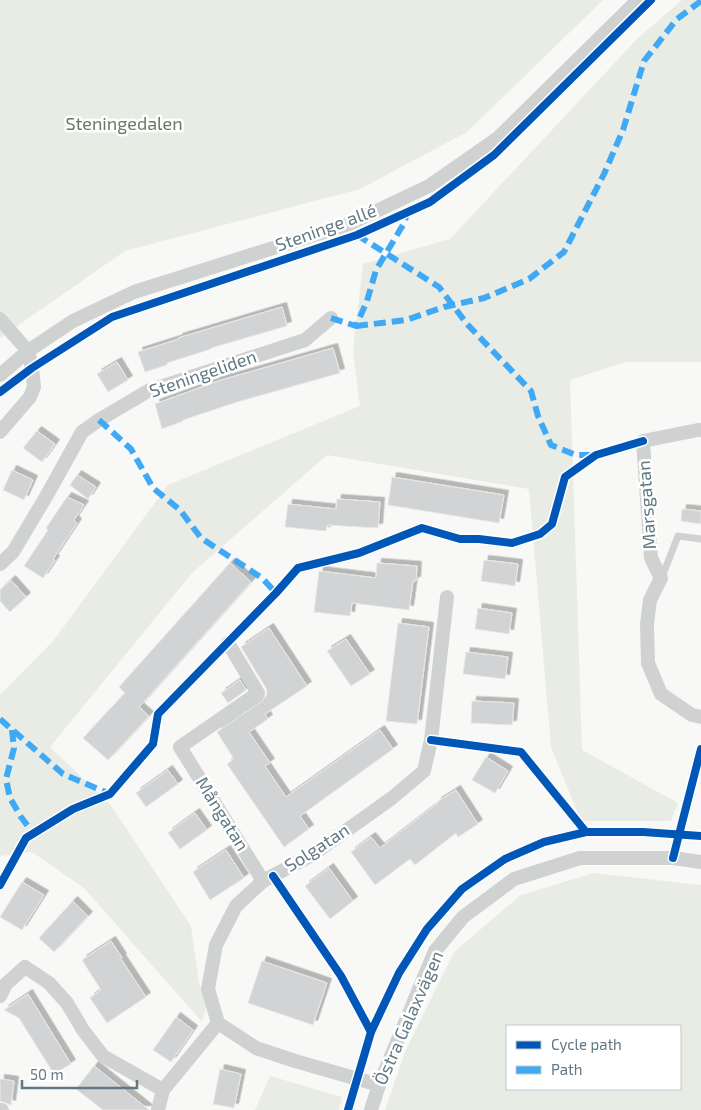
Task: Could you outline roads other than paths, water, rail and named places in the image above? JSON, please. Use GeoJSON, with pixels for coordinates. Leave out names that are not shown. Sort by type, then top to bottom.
{"type":"FeatureCollection","features":[{"type":"Feature","properties":{"kind":"street","name":"Steninge allé"},"geometry":{"type":"LineString","coordinates":[[0,375],[28,351],[73,321],[134,292],[349,224],[429,186],[498,138],[638,0]]}},
{"type":"Feature","properties":{"kind":"street","name":"Steningeliden"},"geometry":{"type":"LineString","coordinates":[[0,564],[13,552],[18,544],[82,432],[148,391],[304,340],[331,318]]}},
{"type":"Feature","properties":{"kind":"street"},"geometry":{"type":"LineString","coordinates":[[0,319],[28,351],[34,387],[30,397],[0,432]]}},
{"type":"Feature","properties":{"kind":"street","name":"Marsgatan"},"geometry":{"type":"LineString","coordinates":[[661,578],[651,558],[643,441],[701,430]]}},
{"type":"Feature","properties":{"kind":"street"},"geometry":{"type":"LineString","coordinates":[[661,578],[650,600],[646,624],[648,663],[661,694],[692,715],[701,717]]}},
{"type":"Feature","properties":{"kind":"street","name":"Solgatan"},"geometry":{"type":"LineString","coordinates":[[218,1023],[208,989],[216,945],[236,906],[264,881],[312,855],[392,798],[424,771],[431,740],[447,597]]}},
{"type":"Feature","properties":{"kind":"street","name":"Mångatan"},"geometry":{"type":"LineString","coordinates":[[228,642],[258,693],[180,747],[264,881]]}},
{"type":"Feature","properties":{"kind":"street","name":"Östra Galaxvägen"},"geometry":{"type":"LineString","coordinates":[[371,1110],[379,1084],[435,951],[463,917],[514,879],[580,858],[674,858],[701,862]]}},
{"type":"Feature","properties":{"kind":"street"},"geometry":{"type":"LineString","coordinates":[[0,996],[6,984],[25,966],[49,983],[67,1003],[83,1030],[103,1056],[163,1090]]}},
{"type":"Feature","properties":{"kind":"street"},"geometry":{"type":"LineString","coordinates":[[158,1110],[163,1090],[218,1023],[256,1048],[295,1061],[379,1084]]}},
{"type":"Feature","properties":{"kind":"lane"},"geometry":{"type":"LineString","coordinates":[[661,578],[678,536],[701,539]]}},
{"type":"Feature","properties":{"kind":"park label","name":"Steningedalen"},"geometry":{"type":"Point","coordinates":[124,124]}}]}
